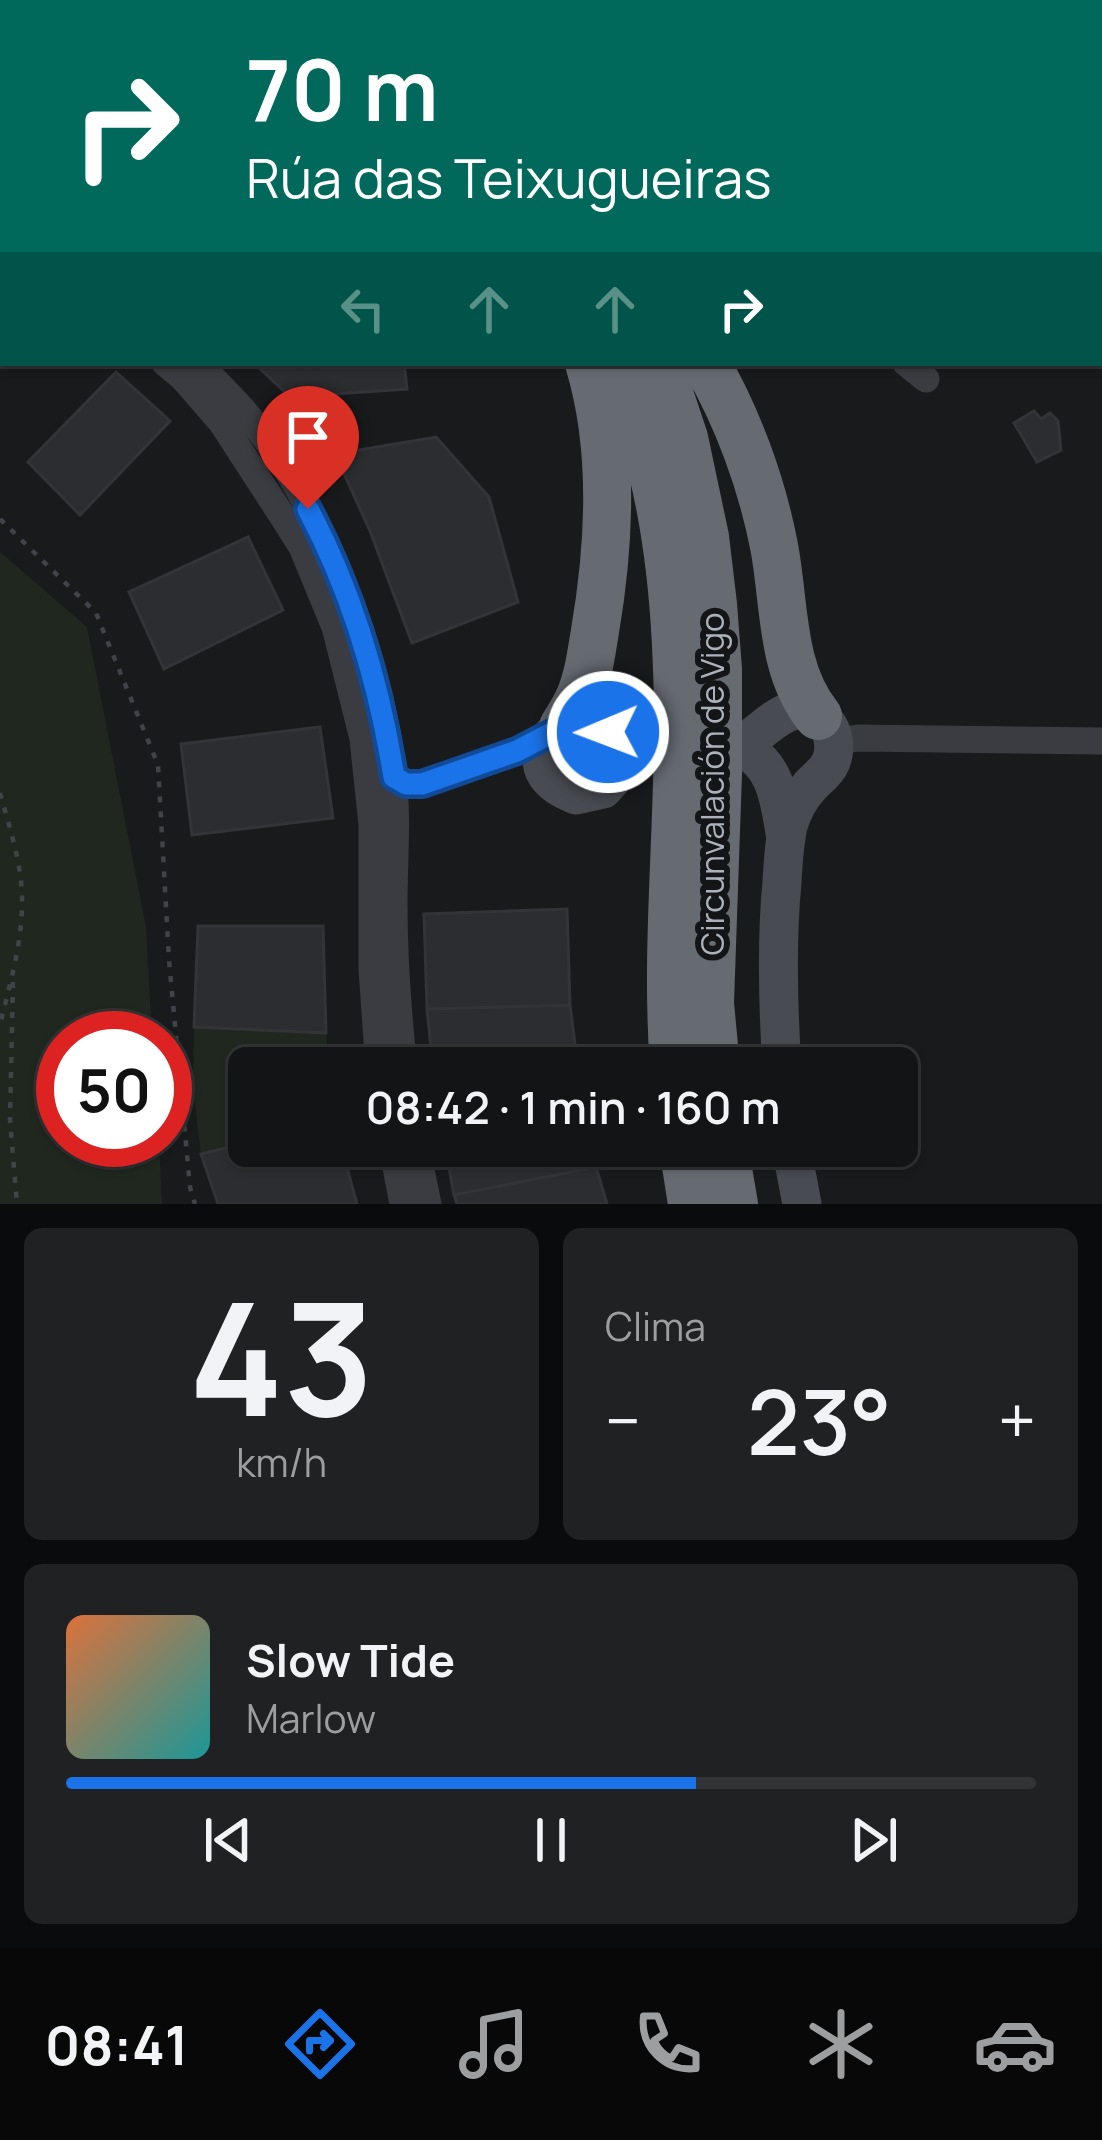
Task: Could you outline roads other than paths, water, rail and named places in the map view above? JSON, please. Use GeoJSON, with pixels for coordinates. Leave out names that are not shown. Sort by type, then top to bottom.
{"type":"FeatureCollection","features":[{"type":"Feature","properties":{"kind":"highway"},"geometry":{"type":"LineString","coordinates":[[558,729],[579,700],[590,664],[604,570],[608,502],[591,366]]}},
{"type":"Feature","properties":{"kind":"highway","name":"Circunvalación de Vigo"},"geometry":{"type":"LineString","coordinates":[[617,366],[645,441],[674,610],[678,713],[670,961],[673,1047]]}},
{"type":"Feature","properties":{"kind":"highway","name":"Circunvalación de Vigo"},"geometry":{"type":"LineString","coordinates":[[660,366],[684,438],[705,537],[713,604],[718,669],[710,1003],[714,1047]]}},
{"type":"Feature","properties":{"kind":"highway"},"geometry":{"type":"LineString","coordinates":[[708,366],[722,390],[765,507],[793,671],[826,729]]}},
{"type":"Feature","properties":{"kind":"highway"},"geometry":{"type":"LineString","coordinates":[[686,1167],[692,1204]]}},
{"type":"Feature","properties":{"kind":"highway"},"geometry":{"type":"LineString","coordinates":[[728,1167],[734,1204]]}},
{"type":"Feature","properties":{"kind":"main road"},"geometry":{"type":"LineString","coordinates":[[781,1047],[778,927],[785,839],[789,821],[813,781],[830,765],[826,729],[797,710],[786,712],[766,752],[785,839]]}},
{"type":"Feature","properties":{"kind":"main road"},"geometry":{"type":"LineString","coordinates":[[558,729],[662,737],[635,753],[602,789],[590,793],[563,790],[545,773],[543,753],[558,729]]}},
{"type":"Feature","properties":{"kind":"main road"},"geometry":{"type":"LineString","coordinates":[[766,752],[779,779],[813,781]]}},
{"type":"Feature","properties":{"kind":"main road"},"geometry":{"type":"LineString","coordinates":[[795,1167],[802,1204]]}},
{"type":"Feature","properties":{"kind":"street"},"geometry":{"type":"LineString","coordinates":[[169,366],[222,424],[283,517],[302,547],[335,627],[359,720],[368,782],[378,1047]]}},
{"type":"Feature","properties":{"kind":"street"},"geometry":{"type":"LineString","coordinates":[[201,366],[244,411],[293,481],[322,536],[364,639],[394,777],[395,926],[403,1047]]}},
{"type":"Feature","properties":{"kind":"street"},"geometry":{"type":"LineString","coordinates":[[394,777],[406,784],[422,784],[517,751],[558,729]]}},
{"type":"Feature","properties":{"kind":"street"},"geometry":{"type":"LineString","coordinates":[[826,729],[858,738],[1102,741]]}},
{"type":"Feature","properties":{"kind":"street"},"geometry":{"type":"LineString","coordinates":[[396,821],[406,805],[452,794],[505,772],[545,773]]}},
{"type":"Feature","properties":{"kind":"street"},"geometry":{"type":"LineString","coordinates":[[396,1167],[404,1204]]}},
{"type":"Feature","properties":{"kind":"street"},"geometry":{"type":"LineString","coordinates":[[420,1167],[428,1204]]}}]}
